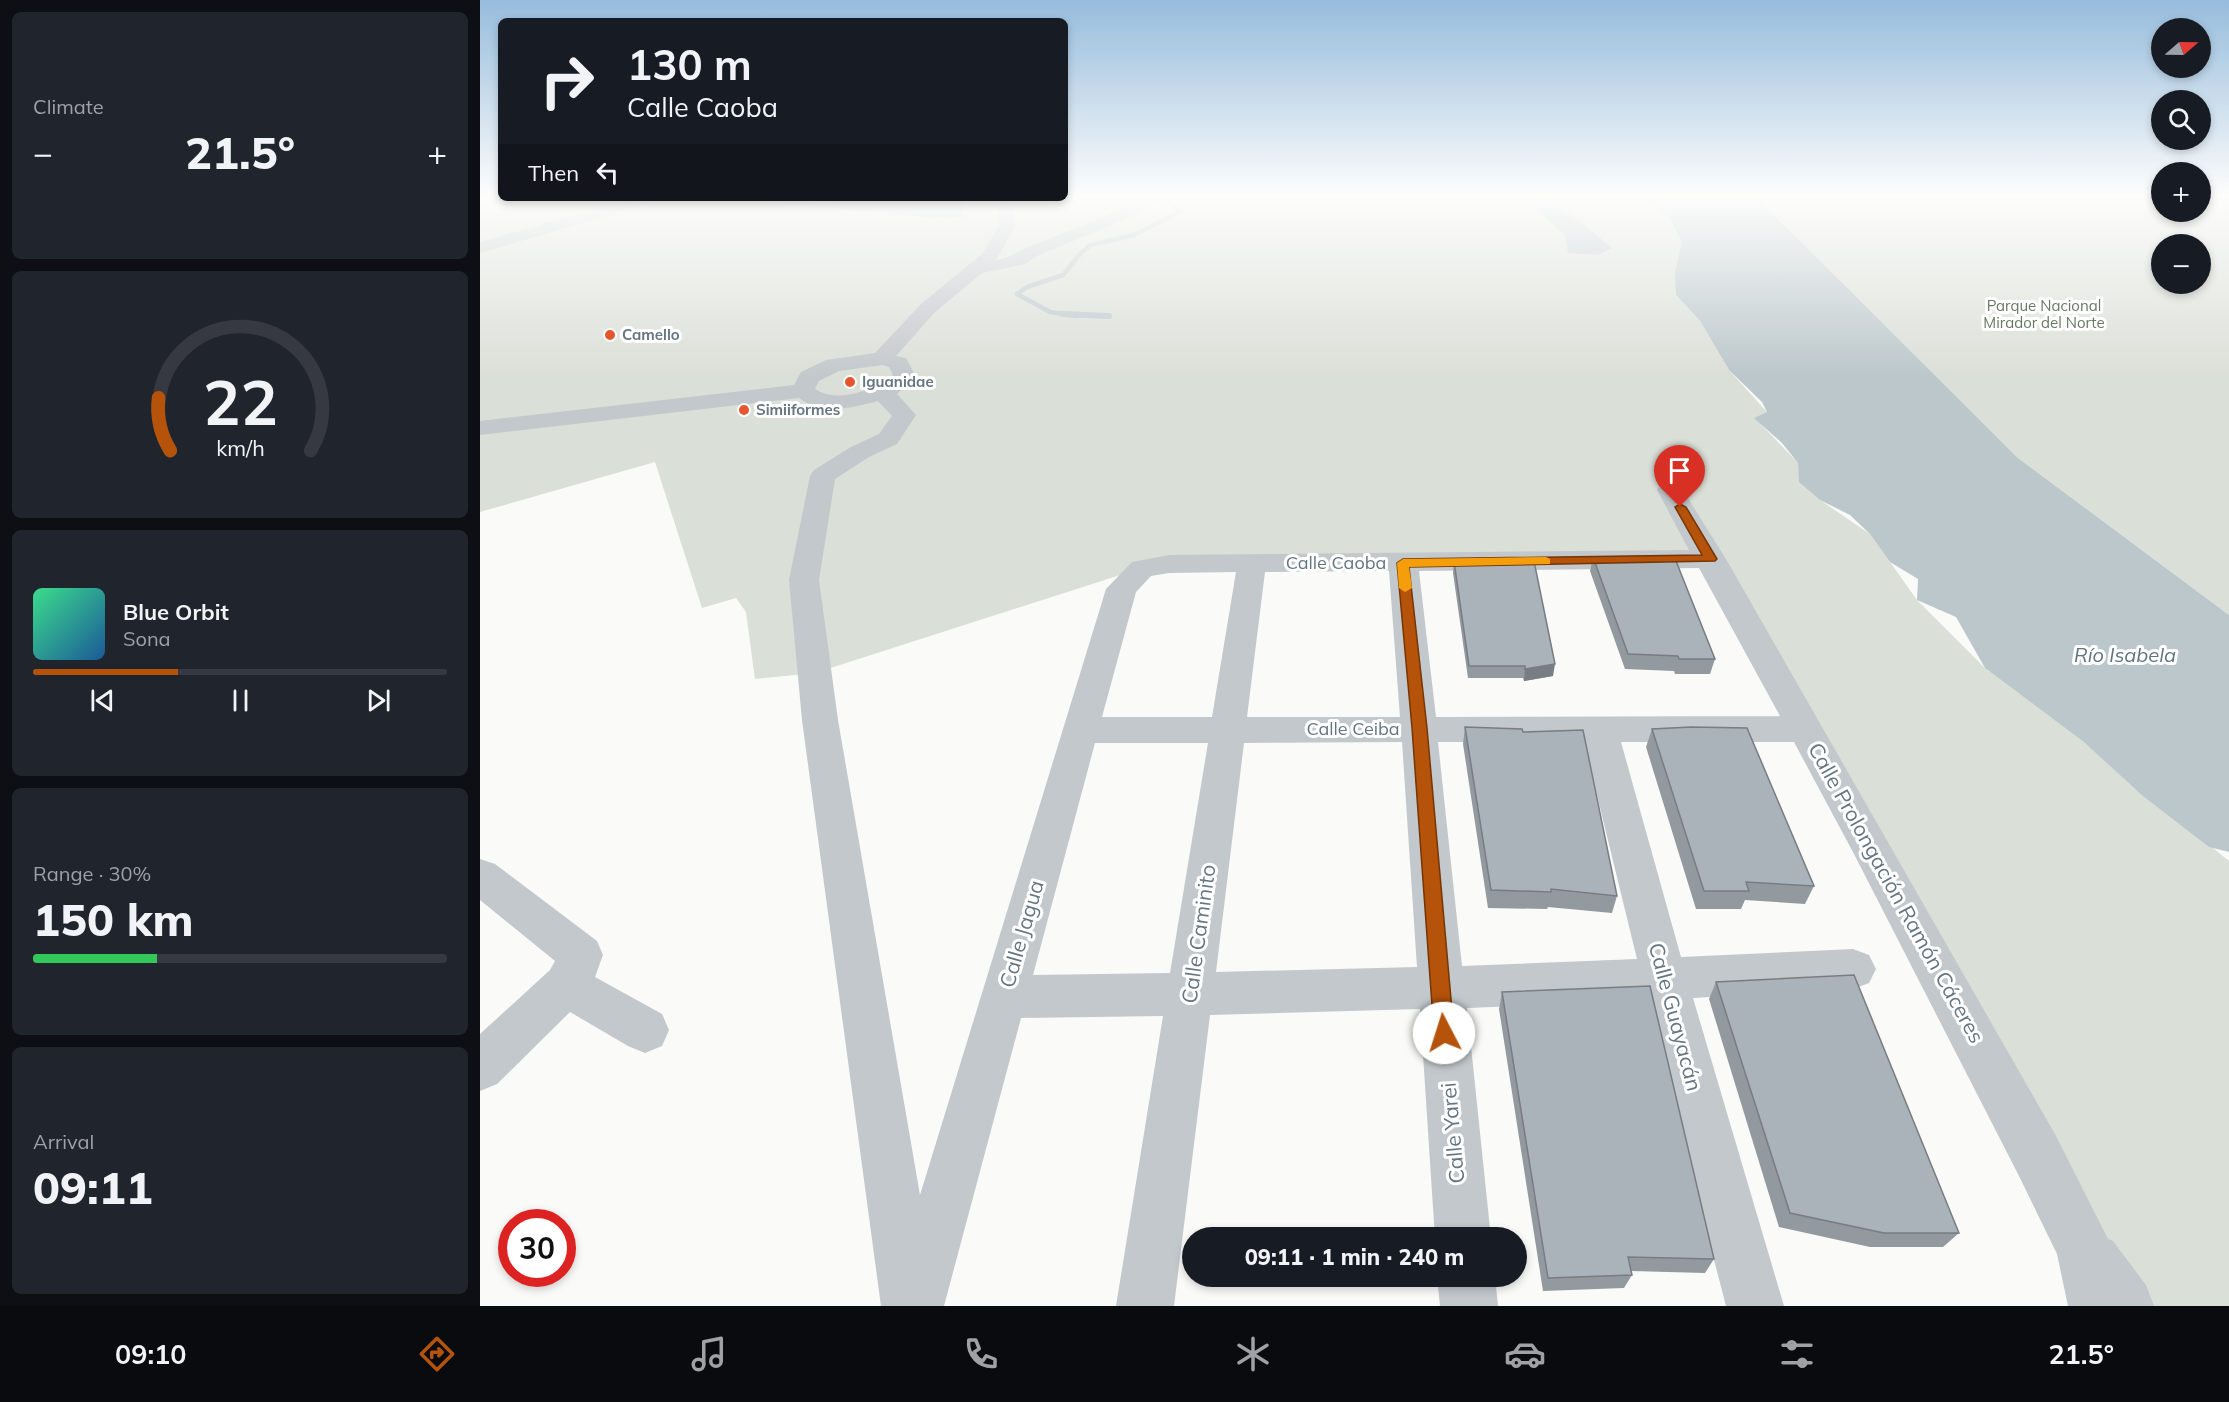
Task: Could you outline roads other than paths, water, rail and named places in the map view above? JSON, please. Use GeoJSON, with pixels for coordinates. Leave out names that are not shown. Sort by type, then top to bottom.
{"type":"FeatureCollection","features":[{"type":"Feature","properties":{"kind":"street"},"geometry":{"type":"LineString","coordinates":[[882,359],[928,308],[990,256]]}},
{"type":"Feature","properties":{"kind":"street"},"geometry":{"type":"LineString","coordinates":[[977,267],[1007,264],[1025,256]]}},
{"type":"Feature","properties":{"kind":"street"},"geometry":{"type":"LineString","coordinates":[[480,428],[803,391],[818,401],[850,401],[883,393],[905,377],[898,363],[882,359],[834,365],[809,378],[803,391]]}},
{"type":"Feature","properties":{"kind":"street"},"geometry":{"type":"LineString","coordinates":[[883,393],[904,415],[888,439],[860,452],[823,476],[804,580],[820,720],[910,1306]]}},
{"type":"Feature","properties":{"kind":"street","name":"Calle Prolongación Ramón Cáceres"},"geometry":{"type":"LineString","coordinates":[[1670,490],[1806,729],[2037,1155],[2084,1249],[2097,1306]]}},
{"type":"Feature","properties":{"kind":"street","name":"Calle Caoba"},"geometry":{"type":"LineString","coordinates":[[1142,568],[1168,564],[1252,562],[1403,563],[1711,559]]}},
{"type":"Feature","properties":{"kind":"street","name":"Calle Caminito"},"geometry":{"type":"LineString","coordinates":[[1144,1306],[1252,562]]}},
{"type":"Feature","properties":{"kind":"street","name":"Calle Yarei"},"geometry":{"type":"LineString","coordinates":[[1403,563],[1462,1227]]}},
{"type":"Feature","properties":{"kind":"street","name":"Calle Jagua"},"geometry":{"type":"LineString","coordinates":[[915,1306],[1121,589],[1142,568]]}},
{"type":"Feature","properties":{"kind":"street","name":"Calle Guayacán"},"geometry":{"type":"LineString","coordinates":[[1599,728],[1665,980],[1755,1306]]}},
{"type":"Feature","properties":{"kind":"street","name":"Calle Ceiba"},"geometry":{"type":"LineString","coordinates":[[1080,729],[1806,729]]}},
{"type":"Feature","properties":{"kind":"street"},"geometry":{"type":"LineString","coordinates":[[480,876],[580,955],[576,968],[566,985],[480,1066]]}},
{"type":"Feature","properties":{"kind":"street"},"geometry":{"type":"LineString","coordinates":[[1004,997],[1440,988],[1665,980],[1853,969]]}},
{"type":"Feature","properties":{"kind":"street"},"geometry":{"type":"LineString","coordinates":[[566,985],[645,1030]]}},
{"type":"Feature","properties":{"kind":"street"},"geometry":{"type":"LineString","coordinates":[[2084,1249],[2125,1306]]}},
{"type":"Feature","properties":{"kind":"street"},"geometry":{"type":"LineString","coordinates":[[1467,1287],[1469,1306]]}},
{"type":"Feature","properties":{"kind":"water","name":"Río Isabela"},"geometry":{"type":"Polygon","coordinates":[[[1679,256],[1815,256],[2018,458],[2229,615],[2229,852],[2209,847],[2143,796],[2085,743],[1985,668],[1956,617],[1917,600],[1918,579],[1890,562],[1870,534],[1850,515],[1820,500],[1799,482],[1798,463],[1782,443],[1754,418],[1767,412],[1762,402],[1729,370],[1700,321],[1676,295],[1675,272],[1679,256]]]}},
{"type":"Feature","properties":{"kind":"waterway"},"geometry":{"type":"LineString","coordinates":[[1064,314],[1050,312],[1017,294],[1027,287],[1063,275],[1079,256]]}},
{"type":"Feature","properties":{"kind":"waterway"},"geometry":{"type":"LineString","coordinates":[[1064,314],[1109,316]]}},
{"type":"Feature","properties":{"kind":"waterway"},"geometry":{"type":"LineString","coordinates":[[1064,314],[1077,316]]}},
{"type":"Feature","properties":{"kind":"place","name":"Camello"},"geometry":{"type":"Point","coordinates":[610,335]}},
{"type":"Feature","properties":{"kind":"place","name":"Iguanidae"},"geometry":{"type":"Point","coordinates":[850,382]}},
{"type":"Feature","properties":{"kind":"place","name":"Simiiformes"},"geometry":{"type":"Point","coordinates":[744,410]}},
{"type":"Feature","properties":{"kind":"park label","name":"Parque Nacional Mirador del Norte"},"geometry":{"type":"Point","coordinates":[2044,314]}}]}
